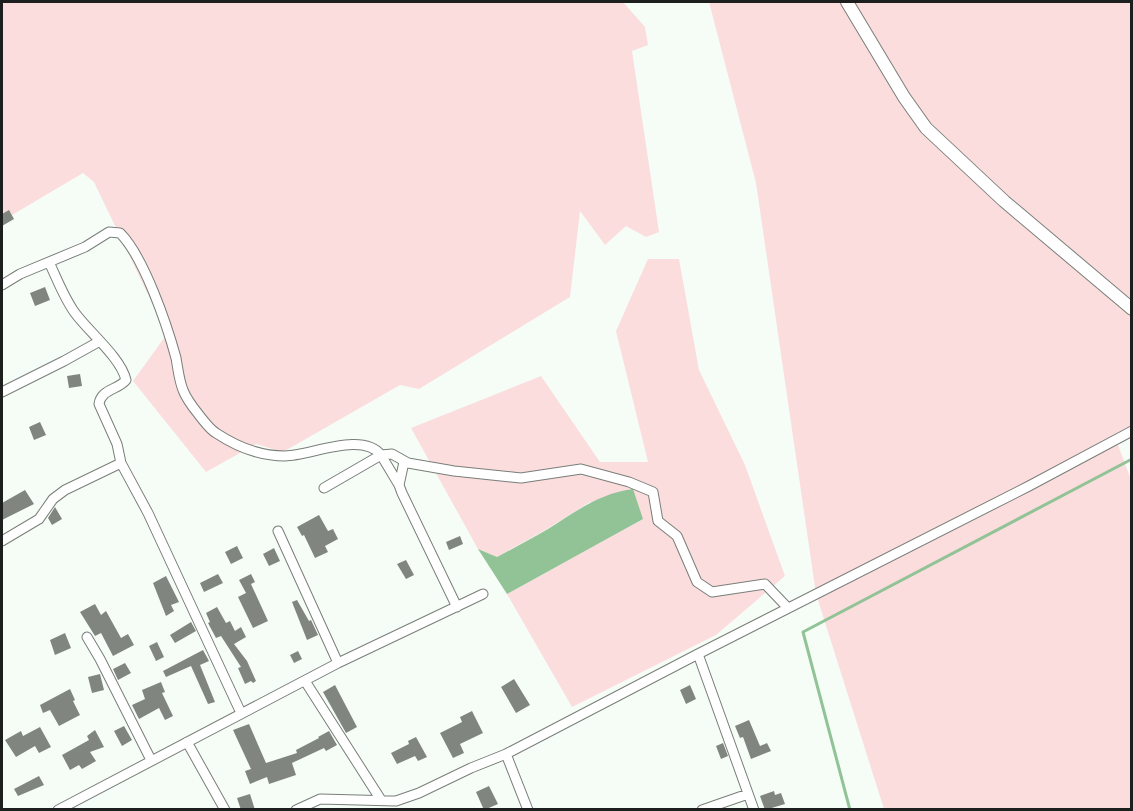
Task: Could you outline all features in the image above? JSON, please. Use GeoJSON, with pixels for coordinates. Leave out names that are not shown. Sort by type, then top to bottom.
{"type":"FeatureCollection","features":[{"type":"Feature","properties":{"kind":"main road"},"geometry":{"type":"LineString","coordinates":[[847,2],[904,97],[926,128],[1004,201],[1131,309]]}},
{"type":"Feature","properties":{"kind":"street"},"geometry":{"type":"LineString","coordinates":[[2,285],[20,274],[85,247],[109,231],[120,233],[134,252],[156,297],[183,391],[192,407],[213,432],[254,452],[286,456],[324,448],[368,445],[378,450],[399,485],[457,607]]}},
{"type":"Feature","properties":{"kind":"street"},"geometry":{"type":"LineString","coordinates":[[49,262],[74,311],[124,374],[126,380],[123,384],[105,393],[100,398],[99,404],[117,444],[121,463],[148,513],[241,713]]}},
{"type":"Feature","properties":{"kind":"street"},"geometry":{"type":"LineString","coordinates":[[2,392],[64,362],[100,341]]}},
{"type":"Feature","properties":{"kind":"street"},"geometry":{"type":"LineString","coordinates":[[296,810],[320,799],[396,801],[506,754],[1029,486],[1131,431]]}},
{"type":"Feature","properties":{"kind":"street"},"geometry":{"type":"LineString","coordinates":[[324,488],[381,454],[392,454],[404,462],[454,471],[520,478],[581,469],[629,482],[653,492],[658,521],[677,536],[698,582],[712,592],[765,584],[788,608]]}},
{"type":"Feature","properties":{"kind":"street"},"geometry":{"type":"LineString","coordinates":[[399,485],[404,462]]}},
{"type":"Feature","properties":{"kind":"street"},"geometry":{"type":"LineString","coordinates":[[2,541],[39,519],[53,499],[65,490],[121,463]]}},
{"type":"Feature","properties":{"kind":"street"},"geometry":{"type":"LineString","coordinates":[[278,531],[338,663]]}},
{"type":"Feature","properties":{"kind":"street"},"geometry":{"type":"LineString","coordinates":[[58,810],[338,663],[483,594]]}},
{"type":"Feature","properties":{"kind":"street"},"geometry":{"type":"LineString","coordinates":[[87,638],[151,760]]}},
{"type":"Feature","properties":{"kind":"street"},"geometry":{"type":"LineString","coordinates":[[698,654],[753,810]]}},
{"type":"Feature","properties":{"kind":"street"},"geometry":{"type":"LineString","coordinates":[[305,681],[381,800]]}},
{"type":"Feature","properties":{"kind":"street"},"geometry":{"type":"LineString","coordinates":[[187,742],[225,810]]}},
{"type":"Feature","properties":{"kind":"street"},"geometry":{"type":"LineString","coordinates":[[506,754],[528,810]]}},
{"type":"Feature","properties":{"kind":"street"},"geometry":{"type":"LineString","coordinates":[[702,810],[748,794]]}},
{"type":"Feature","properties":{"kind":"shaded area"},"geometry":{"type":"Polygon","coordinates":[[[2,2],[623,2],[645,27],[648,45],[632,51],[659,232],[646,237],[626,226],[605,245],[580,211],[570,297],[419,389],[400,385],[283,452],[256,444],[206,472],[133,381],[167,334],[94,182],[83,173],[2,221],[2,2]]]}},
{"type":"Feature","properties":{"kind":"shaded area"},"geometry":{"type":"Polygon","coordinates":[[[709,2],[1131,2],[1132,431],[1116,440],[1132,482],[1131,809],[884,809],[816,594],[756,183],[709,2]]]}},
{"type":"Feature","properties":{"kind":"shaded area"},"geometry":{"type":"Polygon","coordinates":[[[648,259],[679,259],[699,370],[745,465],[785,576],[716,635],[572,707],[507,594],[643,519],[590,502],[497,557],[478,549],[411,428],[541,376],[600,462],[648,462],[616,331],[648,259]]]}},
{"type":"Feature","properties":{"kind":"shaded area"},"geometry":{"type":"Polygon","coordinates":[[[633,489],[643,519],[507,594],[478,549],[497,557],[542,533],[588,504],[621,491],[633,489]]]}},
{"type":"Feature","properties":{"kind":"building"},"geometry":{"type":"Polygon","coordinates":[[[9,210],[14,219],[2,226],[2,214],[9,210]]]}},
{"type":"Feature","properties":{"kind":"building"},"geometry":{"type":"Polygon","coordinates":[[[45,287],[50,300],[35,306],[30,293],[45,287]]]}},
{"type":"Feature","properties":{"kind":"building"},"geometry":{"type":"Polygon","coordinates":[[[80,374],[82,386],[69,388],[67,376],[80,374]]]}},
{"type":"Feature","properties":{"kind":"building"},"geometry":{"type":"Polygon","coordinates":[[[40,422],[46,435],[34,440],[29,427],[40,422]]]}},
{"type":"Feature","properties":{"kind":"building"},"geometry":{"type":"Polygon","coordinates":[[[25,490],[34,504],[2,520],[2,503],[25,490]]]}},
{"type":"Feature","properties":{"kind":"building"},"geometry":{"type":"Polygon","coordinates":[[[55,507],[62,519],[52,525],[48,518],[55,507]]]}},
{"type":"Feature","properties":{"kind":"building"},"geometry":{"type":"Polygon","coordinates":[[[319,515],[328,531],[333,529],[338,539],[325,546],[328,552],[315,558],[304,535],[302,536],[297,527],[319,515]]]}},
{"type":"Feature","properties":{"kind":"building"},"geometry":{"type":"Polygon","coordinates":[[[460,536],[463,544],[449,550],[446,542],[460,536]]]}},
{"type":"Feature","properties":{"kind":"building"},"geometry":{"type":"Polygon","coordinates":[[[237,546],[243,558],[231,564],[225,552],[237,546]]]}},
{"type":"Feature","properties":{"kind":"building"},"geometry":{"type":"Polygon","coordinates":[[[274,548],[280,561],[269,566],[263,554],[274,548]]]}},
{"type":"Feature","properties":{"kind":"building"},"geometry":{"type":"Polygon","coordinates":[[[406,560],[414,575],[406,579],[397,564],[406,560]]]}},
{"type":"Feature","properties":{"kind":"building"},"geometry":{"type":"Polygon","coordinates":[[[218,574],[223,583],[204,592],[200,583],[218,574]]]}},
{"type":"Feature","properties":{"kind":"building"},"geometry":{"type":"Polygon","coordinates":[[[251,574],[255,582],[251,584],[268,621],[253,628],[238,597],[246,593],[239,580],[251,574]]]}},
{"type":"Feature","properties":{"kind":"building"},"geometry":{"type":"Polygon","coordinates":[[[166,576],[179,602],[171,605],[174,611],[166,616],[153,583],[166,576]]]}},
{"type":"Feature","properties":{"kind":"building"},"geometry":{"type":"Polygon","coordinates":[[[297,600],[318,635],[307,640],[292,602],[297,600]]]}},
{"type":"Feature","properties":{"kind":"building"},"geometry":{"type":"Polygon","coordinates":[[[95,604],[101,615],[106,611],[121,638],[128,634],[134,645],[113,656],[101,633],[95,636],[80,612],[95,604]]]}},
{"type":"Feature","properties":{"kind":"building"},"geometry":{"type":"Polygon","coordinates":[[[217,607],[226,623],[230,621],[235,631],[241,627],[246,637],[234,644],[247,661],[256,681],[253,683],[251,681],[245,684],[238,668],[241,667],[221,636],[216,638],[208,623],[210,622],[206,613],[217,607]]]}},
{"type":"Feature","properties":{"kind":"building"},"geometry":{"type":"Polygon","coordinates":[[[191,622],[196,631],[175,643],[170,635],[191,622]]]}},
{"type":"Feature","properties":{"kind":"building"},"geometry":{"type":"Polygon","coordinates":[[[65,633],[71,648],[55,655],[50,640],[65,633]]]}},
{"type":"Feature","properties":{"kind":"building"},"geometry":{"type":"Polygon","coordinates":[[[157,642],[164,657],[156,661],[149,646],[157,642]]]}},
{"type":"Feature","properties":{"kind":"building"},"geometry":{"type":"Polygon","coordinates":[[[203,650],[209,661],[200,665],[215,702],[208,704],[191,666],[166,677],[163,671],[203,650]]]}},
{"type":"Feature","properties":{"kind":"building"},"geometry":{"type":"Polygon","coordinates":[[[298,651],[302,659],[294,663],[290,655],[298,651]]]}},
{"type":"Feature","properties":{"kind":"building"},"geometry":{"type":"Polygon","coordinates":[[[125,663],[131,673],[118,680],[113,669],[125,663]]]}},
{"type":"Feature","properties":{"kind":"building"},"geometry":{"type":"Polygon","coordinates":[[[100,674],[104,690],[92,693],[88,677],[100,674]]]}},
{"type":"Feature","properties":{"kind":"building"},"geometry":{"type":"Polygon","coordinates":[[[514,679],[530,705],[516,713],[501,687],[514,679]]]}},
{"type":"Feature","properties":{"kind":"building"},"geometry":{"type":"Polygon","coordinates":[[[161,682],[165,692],[162,693],[173,716],[165,720],[159,708],[139,719],[132,705],[145,699],[142,690],[161,682]]]}},
{"type":"Feature","properties":{"kind":"building"},"geometry":{"type":"Polygon","coordinates":[[[335,685],[357,727],[346,733],[323,692],[335,685]]]}},
{"type":"Feature","properties":{"kind":"building"},"geometry":{"type":"Polygon","coordinates":[[[690,685],[696,699],[686,704],[680,690],[690,685]]]}},
{"type":"Feature","properties":{"kind":"building"},"geometry":{"type":"Polygon","coordinates":[[[70,689],[80,715],[59,726],[50,710],[43,713],[40,705],[70,689]]]}},
{"type":"Feature","properties":{"kind":"building"},"geometry":{"type":"Polygon","coordinates":[[[472,711],[483,733],[460,744],[464,753],[453,758],[440,733],[462,722],[460,717],[472,711]]]}},
{"type":"Feature","properties":{"kind":"building"},"geometry":{"type":"Polygon","coordinates":[[[749,720],[760,746],[767,743],[771,751],[751,759],[743,737],[740,738],[735,726],[749,720]]]}},
{"type":"Feature","properties":{"kind":"building"},"geometry":{"type":"Polygon","coordinates":[[[249,724],[266,763],[297,753],[296,750],[329,731],[337,745],[326,751],[324,748],[292,763],[296,775],[269,784],[267,777],[250,784],[245,771],[251,769],[233,730],[249,724]]]}},
{"type":"Feature","properties":{"kind":"building"},"geometry":{"type":"Polygon","coordinates":[[[124,726],[132,740],[122,746],[114,731],[124,726]]]}},
{"type":"Feature","properties":{"kind":"building"},"geometry":{"type":"Polygon","coordinates":[[[40,727],[51,747],[39,753],[35,746],[16,757],[5,740],[21,731],[23,736],[40,727]]]}},
{"type":"Feature","properties":{"kind":"building"},"geometry":{"type":"Polygon","coordinates":[[[95,730],[104,747],[90,752],[96,761],[82,769],[79,765],[70,770],[62,755],[89,740],[87,736],[95,730]]]}},
{"type":"Feature","properties":{"kind":"building"},"geometry":{"type":"Polygon","coordinates":[[[416,737],[427,757],[418,761],[415,756],[397,764],[391,753],[409,744],[408,741],[416,737]]]}},
{"type":"Feature","properties":{"kind":"building"},"geometry":{"type":"Polygon","coordinates":[[[723,743],[728,756],[721,759],[716,746],[723,743]]]}},
{"type":"Feature","properties":{"kind":"building"},"geometry":{"type":"Polygon","coordinates":[[[39,776],[44,785],[18,796],[14,789],[39,776]]]}},
{"type":"Feature","properties":{"kind":"building"},"geometry":{"type":"Polygon","coordinates":[[[489,786],[498,804],[484,810],[476,792],[489,786]]]}},
{"type":"Feature","properties":{"kind":"building"},"geometry":{"type":"Polygon","coordinates":[[[774,791],[775,795],[781,793],[785,804],[765,810],[760,796],[774,791]]]}},
{"type":"Feature","properties":{"kind":"building"},"geometry":{"type":"Polygon","coordinates":[[[250,794],[255,810],[241,810],[237,798],[250,794]]]}},
{"type":"Feature","properties":{"kind":"waterway"},"geometry":{"type":"LineString","coordinates":[[850,810],[803,632],[1132,459]]}}]}
